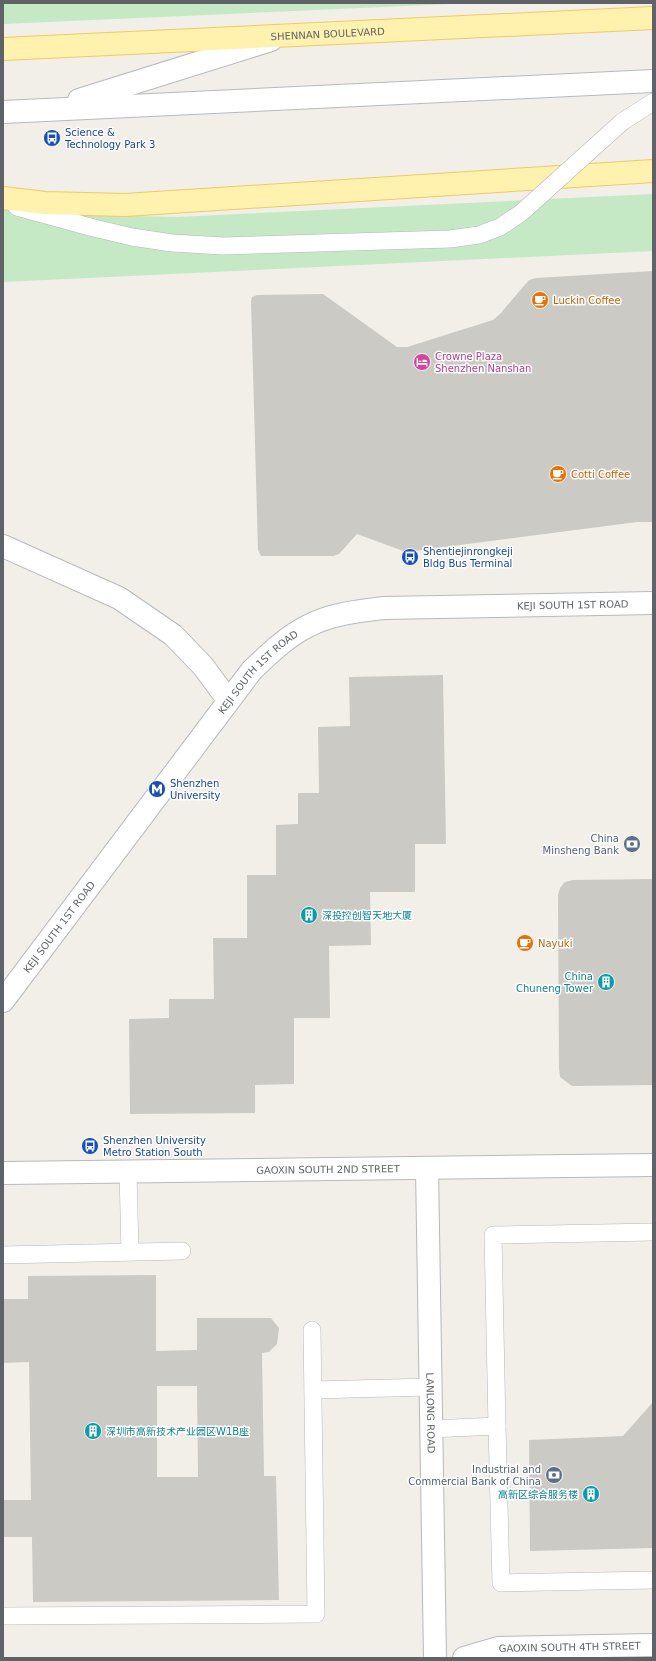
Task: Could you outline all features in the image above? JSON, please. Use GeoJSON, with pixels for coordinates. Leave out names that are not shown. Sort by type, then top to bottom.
{"type":"FeatureCollection","features":[{"type":"Feature","properties":{"kind":"main road","name":"SHENNAN BOULEVARD"},"geometry":{"type":"LineString","coordinates":[[3,49],[653,18]]}},
{"type":"Feature","properties":{"kind":"main road"},"geometry":{"type":"LineString","coordinates":[[3,198],[45,203],[125,205],[653,171]]}},
{"type":"Feature","properties":{"kind":"street"},"geometry":{"type":"LineString","coordinates":[[49,110],[286,35]]}},
{"type":"Feature","properties":{"kind":"street"},"geometry":{"type":"LineString","coordinates":[[3,112],[653,81]]}},
{"type":"Feature","properties":{"kind":"street"},"geometry":{"type":"LineString","coordinates":[[3,546],[119,598],[173,634],[203,666],[228,700]]}},
{"type":"Feature","properties":{"kind":"street","name":"KEJI SOUTH 1ST ROAD"},"geometry":{"type":"LineString","coordinates":[[3,1001],[252,670],[277,646],[308,626],[347,613],[383,608],[653,603]]}},
{"type":"Feature","properties":{"kind":"street","name":"GAOXIN SOUTH 2ND STREET"},"geometry":{"type":"LineString","coordinates":[[3,1173],[653,1165]]}},
{"type":"Feature","properties":{"kind":"street","name":"LANLONG ROAD"},"geometry":{"type":"LineString","coordinates":[[427,1168],[435,1658]]}},
{"type":"Feature","properties":{"kind":"street","name":"GAOXIN SOUTH 4TH STREET"},"geometry":{"type":"LineString","coordinates":[[464,1658],[498,1648],[653,1645]]}},
{"type":"Feature","properties":{"kind":"lane"},"geometry":{"type":"LineString","coordinates":[[3,204],[132,237],[172,243],[223,246],[450,239],[479,236],[500,227],[521,213],[622,122],[653,102]]}},
{"type":"Feature","properties":{"kind":"lane"},"geometry":{"type":"LineString","coordinates":[[128,1172],[130,1252]]}},
{"type":"Feature","properties":{"kind":"lane"},"geometry":{"type":"LineString","coordinates":[[653,1232],[493,1235],[501,1583],[653,1580]]}},
{"type":"Feature","properties":{"kind":"lane"},"geometry":{"type":"LineString","coordinates":[[3,1254],[182,1251]]}},
{"type":"Feature","properties":{"kind":"lane"},"geometry":{"type":"LineString","coordinates":[[3,1616],[316,1614],[312,1330]]}},
{"type":"Feature","properties":{"kind":"lane"},"geometry":{"type":"LineString","coordinates":[[313,1390],[430,1387]]}},
{"type":"Feature","properties":{"kind":"lane"},"geometry":{"type":"LineString","coordinates":[[431,1429],[497,1426]]}},
{"type":"Feature","properties":{"kind":"green space"},"geometry":{"type":"Polygon","coordinates":[[[3,3],[472,3],[3,24],[3,3]]]}},
{"type":"Feature","properties":{"kind":"green space"},"geometry":{"type":"Polygon","coordinates":[[[653,194],[653,251],[3,282],[3,201],[100,215],[177,217],[653,194]]]}},
{"type":"Feature","properties":{"kind":"building"},"geometry":{"type":"Polygon","coordinates":[[[653,271],[653,522],[637,522],[406,552],[357,534],[339,554],[333,556],[261,556],[258,550],[252,297],[257,295],[323,294],[397,347],[407,347],[493,320],[529,280],[536,278],[653,271]]]}},
{"type":"Feature","properties":{"kind":"building","name":"深投控创智天地大厦"},"geometry":{"type":"Polygon","coordinates":[[[443,675],[446,844],[415,844],[415,892],[370,892],[371,945],[329,946],[330,1018],[294,1018],[294,1084],[255,1085],[255,1113],[130,1114],[129,1019],[169,1018],[169,999],[214,999],[213,938],[247,938],[247,875],[276,875],[276,825],[298,824],[298,793],[319,793],[318,727],[350,726],[349,677],[443,675]]]}},
{"type":"Feature","properties":{"kind":"building","name":"China Chuneng Tower"},"geometry":{"type":"Polygon","coordinates":[[[653,879],[653,1085],[572,1086],[560,1077],[559,1069],[558,895],[560,888],[565,882],[573,880],[653,879]]]}},
{"type":"Feature","properties":{"kind":"building","name":"深圳市高新技术产业园区W1B座"},"geometry":{"type":"Polygon","coordinates":[[[156,1275],[156,1351],[197,1350],[197,1318],[271,1318],[279,1328],[277,1344],[269,1352],[262,1353],[264,1476],[276,1476],[279,1600],[33,1602],[32,1537],[3,1537],[3,1500],[31,1500],[29,1362],[3,1363],[3,1299],[28,1299],[28,1276],[156,1275]],[[157,1386],[157,1477],[198,1477],[197,1386],[157,1386]]]}},
{"type":"Feature","properties":{"kind":"building","name":"高新区综合服务楼"},"geometry":{"type":"Polygon","coordinates":[[[653,1402],[653,1548],[530,1551],[529,1440],[623,1436],[653,1402]]]}},
{"type":"Feature","properties":{"kind":"place","name":"Science & Technology Park 3"},"geometry":{"type":"Point","coordinates":[52,138]}},
{"type":"Feature","properties":{"kind":"place","name":"Luckin Coffee"},"geometry":{"type":"Point","coordinates":[540,300]}},
{"type":"Feature","properties":{"kind":"place","name":"Crowne Plaza Shenzhen Nanshan"},"geometry":{"type":"Point","coordinates":[422,362]}},
{"type":"Feature","properties":{"kind":"place","name":"Cotti Coffee"},"geometry":{"type":"Point","coordinates":[558,474]}},
{"type":"Feature","properties":{"kind":"place","name":"Shentiejinrongkeji Bldg Bus Terminal"},"geometry":{"type":"Point","coordinates":[410,557]}},
{"type":"Feature","properties":{"kind":"place","name":"Shenzhen University"},"geometry":{"type":"Point","coordinates":[157,789]}},
{"type":"Feature","properties":{"kind":"place","name":"China Minsheng Bank"},"geometry":{"type":"Point","coordinates":[632,844]}},
{"type":"Feature","properties":{"kind":"place","name":"深投控创智天地大厦"},"geometry":{"type":"Point","coordinates":[309,915]}},
{"type":"Feature","properties":{"kind":"place","name":"Nayuki"},"geometry":{"type":"Point","coordinates":[525,943]}},
{"type":"Feature","properties":{"kind":"place","name":"China Chuneng Tower"},"geometry":{"type":"Point","coordinates":[606,982]}},
{"type":"Feature","properties":{"kind":"place","name":"Shenzhen University Metro Station South"},"geometry":{"type":"Point","coordinates":[90,1146]}},
{"type":"Feature","properties":{"kind":"place","name":"深圳市高新技术产业园区W1B座"},"geometry":{"type":"Point","coordinates":[93,1431]}},
{"type":"Feature","properties":{"kind":"place","name":"Industrial and Commercial Bank of China"},"geometry":{"type":"Point","coordinates":[554,1475]}},
{"type":"Feature","properties":{"kind":"place","name":"高新区综合服务楼"},"geometry":{"type":"Point","coordinates":[591,1494]}}]}
